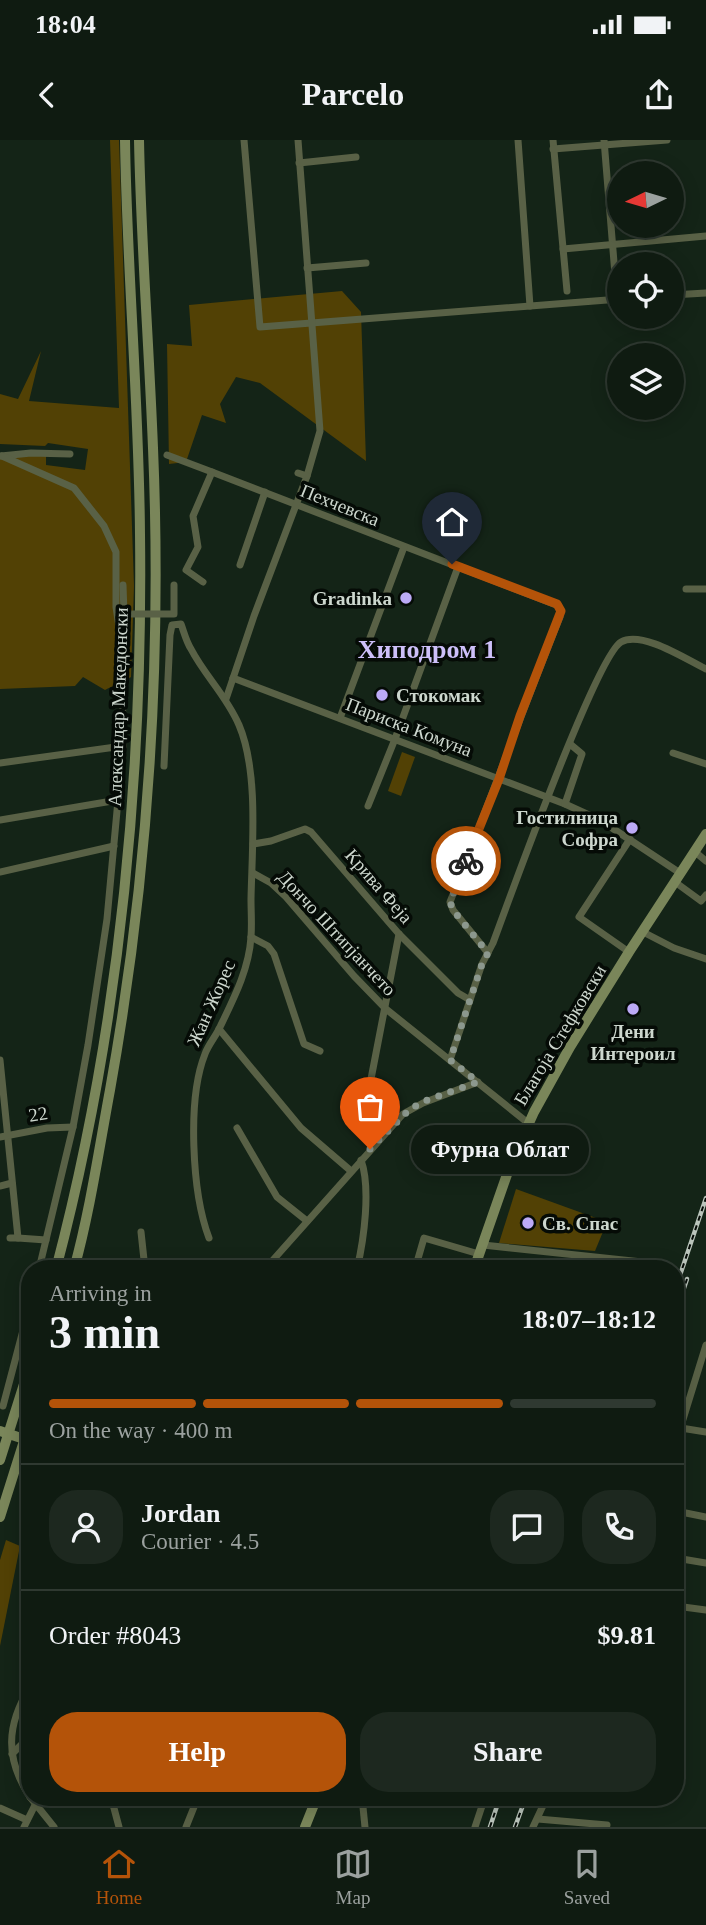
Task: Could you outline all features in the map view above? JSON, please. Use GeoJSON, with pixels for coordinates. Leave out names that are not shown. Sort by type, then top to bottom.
{"type":"FeatureCollection","features":[{"type":"Feature","properties":{"kind":"street","name":"Александар Македонски"},"geometry":{"type":"LineString","coordinates":[[58,1260],[77,1182],[101,1052],[124,890],[133,789],[139,676],[141,534],[125,140]]}},
{"type":"Feature","properties":{"kind":"street","name":"Александар Македонски"},"geometry":{"type":"LineString","coordinates":[[76,1260],[122,1026],[140,881],[153,722],[153,449],[139,140]]}},
{"type":"Feature","properties":{"kind":"street"},"geometry":{"type":"LineString","coordinates":[[244,140],[260,327],[607,300]]}},
{"type":"Feature","properties":{"kind":"street"},"geometry":{"type":"LineString","coordinates":[[226,699],[307,476],[320,431],[298,140]]}},
{"type":"Feature","properties":{"kind":"street"},"geometry":{"type":"LineString","coordinates":[[518,140],[530,306]]}},
{"type":"Feature","properties":{"kind":"street"},"geometry":{"type":"LineString","coordinates":[[553,140],[567,291]]}},
{"type":"Feature","properties":{"kind":"street"},"geometry":{"type":"LineString","coordinates":[[554,149],[667,140]]}},
{"type":"Feature","properties":{"kind":"street"},"geometry":{"type":"LineString","coordinates":[[604,143],[613,252]]}},
{"type":"Feature","properties":{"kind":"street"},"geometry":{"type":"LineString","coordinates":[[299,163],[356,158]]}},
{"type":"Feature","properties":{"kind":"street"},"geometry":{"type":"LineString","coordinates":[[563,249],[706,236]]}},
{"type":"Feature","properties":{"kind":"street"},"geometry":{"type":"LineString","coordinates":[[307,268],[366,263]]}},
{"type":"Feature","properties":{"kind":"street"},"geometry":{"type":"LineString","coordinates":[[684,294],[706,293]]}},
{"type":"Feature","properties":{"kind":"street"},"geometry":{"type":"LineString","coordinates":[[1,456],[22,453],[70,454]]}},
{"type":"Feature","properties":{"kind":"street","name":"Пехчевска"},"geometry":{"type":"LineString","coordinates":[[167,455],[559,606],[561,613],[520,716],[499,779]]}},
{"type":"Feature","properties":{"kind":"street"},"geometry":{"type":"LineString","coordinates":[[1,456],[74,488],[104,526],[117,560],[116,607],[122,648],[123,746],[96,995],[73,1127],[41,1260]]}},
{"type":"Feature","properties":{"kind":"street"},"geometry":{"type":"LineString","coordinates":[[203,582],[186,570],[198,547],[193,516],[212,472]]}},
{"type":"Feature","properties":{"kind":"street"},"geometry":{"type":"LineString","coordinates":[[298,473],[307,476]]}},
{"type":"Feature","properties":{"kind":"street"},"geometry":{"type":"LineString","coordinates":[[240,565],[265,492]]}},
{"type":"Feature","properties":{"kind":"street"},"geometry":{"type":"LineString","coordinates":[[340,718],[404,547]]}},
{"type":"Feature","properties":{"kind":"street"},"geometry":{"type":"LineString","coordinates":[[368,806],[458,567]]}},
{"type":"Feature","properties":{"kind":"street"},"geometry":{"type":"LineString","coordinates":[[123,585],[124,614],[174,614],[174,585]]}},
{"type":"Feature","properties":{"kind":"street"},"geometry":{"type":"LineString","coordinates":[[686,589],[706,589]]}},
{"type":"Feature","properties":{"kind":"street","name":"Жан Жорес"},"geometry":{"type":"LineString","coordinates":[[164,766],[172,625],[181,624],[191,649],[226,699],[244,740],[250,773],[253,844],[251,937],[243,977],[206,1051],[196,1086],[196,1179],[199,1205],[209,1238]]}},
{"type":"Feature","properties":{"kind":"street"},"geometry":{"type":"LineString","coordinates":[[450,1060],[488,953],[602,668],[621,642],[632,639],[648,641],[706,669]]}},
{"type":"Feature","properties":{"kind":"street","name":"Париска Комуна"},"geometry":{"type":"LineString","coordinates":[[233,678],[549,797],[600,820],[630,839],[677,877],[701,901],[706,895]]}},
{"type":"Feature","properties":{"kind":"street"},"geometry":{"type":"LineString","coordinates":[[565,804],[582,758],[580,750],[570,744]]}},
{"type":"Feature","properties":{"kind":"street"},"geometry":{"type":"LineString","coordinates":[[0,763],[123,746]]}},
{"type":"Feature","properties":{"kind":"street"},"geometry":{"type":"LineString","coordinates":[[673,753],[706,764]]}},
{"type":"Feature","properties":{"kind":"street"},"geometry":{"type":"LineString","coordinates":[[488,953],[453,910],[450,902],[499,779]]}},
{"type":"Feature","properties":{"kind":"street"},"geometry":{"type":"LineString","coordinates":[[0,820],[118,800]]}},
{"type":"Feature","properties":{"kind":"street","name":"Крива Феја"},"geometry":{"type":"LineString","coordinates":[[253,844],[305,830],[311,832],[399,933],[458,993],[470,1000]]}},
{"type":"Feature","properties":{"kind":"street","name":"Благоја Стефковски"},"geometry":{"type":"LineString","coordinates":[[477,1260],[528,1123],[558,1068],[629,952],[706,834]]}},
{"type":"Feature","properties":{"kind":"street"},"geometry":{"type":"LineString","coordinates":[[629,952],[579,917],[630,839]]}},
{"type":"Feature","properties":{"kind":"street"},"geometry":{"type":"LineString","coordinates":[[0,872],[114,846]]}},
{"type":"Feature","properties":{"kind":"street"},"geometry":{"type":"LineString","coordinates":[[694,850],[706,861]]}},
{"type":"Feature","properties":{"kind":"street","name":"Дончо Штипјанчето"},"geometry":{"type":"LineString","coordinates":[[253,873],[271,883],[286,897],[386,1009],[528,1123]]}},
{"type":"Feature","properties":{"kind":"street"},"geometry":{"type":"LineString","coordinates":[[643,932],[674,948],[706,959]]}},
{"type":"Feature","properties":{"kind":"street"},"geometry":{"type":"LineString","coordinates":[[371,1079],[399,933]]}},
{"type":"Feature","properties":{"kind":"street"},"geometry":{"type":"LineString","coordinates":[[251,937],[272,950],[304,1044],[320,1051]]}},
{"type":"Feature","properties":{"kind":"street"},"geometry":{"type":"LineString","coordinates":[[219,1029],[301,1128],[351,1171]]}},
{"type":"Feature","properties":{"kind":"street","name":"22"},"geometry":{"type":"LineString","coordinates":[[0,1060],[4,1136],[12,1184],[14,1238],[46,1240]]}},
{"type":"Feature","properties":{"kind":"street"},"geometry":{"type":"LineString","coordinates":[[273,1260],[396,1121],[422,1102],[478,1082]]}},
{"type":"Feature","properties":{"kind":"street","name":"22"},"geometry":{"type":"LineString","coordinates":[[4,1136],[47,1128],[73,1127]]}},
{"type":"Feature","properties":{"kind":"street"},"geometry":{"type":"LineString","coordinates":[[237,1128],[277,1197],[307,1222]]}},
{"type":"Feature","properties":{"kind":"street"},"geometry":{"type":"LineString","coordinates":[[358,1260],[364,1224],[365,1172],[361,1160]]}},
{"type":"Feature","properties":{"kind":"street"},"geometry":{"type":"LineString","coordinates":[[0,1186],[12,1184]]}},
{"type":"Feature","properties":{"kind":"street"},"geometry":{"type":"LineString","coordinates":[[141,1232],[144,1260]]}},
{"type":"Feature","properties":{"kind":"street"},"geometry":{"type":"LineString","coordinates":[[418,1260],[424,1238],[481,1249],[614,1260]]}},
{"type":"Feature","properties":{"kind":"street"},"geometry":{"type":"LineString","coordinates":[[3,1406],[21,1338]]}},
{"type":"Feature","properties":{"kind":"street"},"geometry":{"type":"LineString","coordinates":[[684,1418],[706,1345]]}},
{"type":"Feature","properties":{"kind":"street"},"geometry":{"type":"LineString","coordinates":[[0,1460],[21,1394]]}},
{"type":"Feature","properties":{"kind":"street"},"geometry":{"type":"LineString","coordinates":[[684,1428],[706,1432]]}},
{"type":"Feature","properties":{"kind":"street"},"geometry":{"type":"LineString","coordinates":[[0,1431],[21,1438]]}},
{"type":"Feature","properties":{"kind":"street"},"geometry":{"type":"LineString","coordinates":[[0,1517],[21,1450]]}},
{"type":"Feature","properties":{"kind":"street"},"geometry":{"type":"LineString","coordinates":[[684,1513],[706,1517]]}},
{"type":"Feature","properties":{"kind":"street"},"geometry":{"type":"LineString","coordinates":[[684,1559],[706,1563]]}},
{"type":"Feature","properties":{"kind":"street"},"geometry":{"type":"LineString","coordinates":[[684,1607],[706,1610]]}},
{"type":"Feature","properties":{"kind":"street"},"geometry":{"type":"LineString","coordinates":[[21,1701],[12,1729],[12,1755],[21,1781]]}},
{"type":"Feature","properties":{"kind":"street"},"geometry":{"type":"LineString","coordinates":[[12,1755],[21,1746]]}},
{"type":"Feature","properties":{"kind":"street"},"geometry":{"type":"LineString","coordinates":[[0,1808],[26,1824],[35,1806]]}},
{"type":"Feature","properties":{"kind":"street"},"geometry":{"type":"LineString","coordinates":[[36,1806],[54,1827]]}},
{"type":"Feature","properties":{"kind":"street"},"geometry":{"type":"LineString","coordinates":[[113,1806],[119,1827]]}},
{"type":"Feature","properties":{"kind":"street"},"geometry":{"type":"LineString","coordinates":[[186,1827],[194,1806]]}},
{"type":"Feature","properties":{"kind":"street"},"geometry":{"type":"LineString","coordinates":[[305,1827],[313,1806]]}},
{"type":"Feature","properties":{"kind":"street"},"geometry":{"type":"LineString","coordinates":[[363,1806],[365,1827]]}},
{"type":"Feature","properties":{"kind":"street"},"geometry":{"type":"LineString","coordinates":[[475,1827],[482,1806]]}},
{"type":"Feature","properties":{"kind":"street"},"geometry":{"type":"LineString","coordinates":[[533,1827],[543,1806]]}},
{"type":"Feature","properties":{"kind":"street"},"geometry":{"type":"LineString","coordinates":[[538,1819],[607,1825]]}},
{"type":"Feature","properties":{"kind":"shaded area"},"geometry":{"type":"Polygon","coordinates":[[[110,140],[119,140],[134,586],[131,677],[105,690],[83,677],[75,686],[0,689],[0,459],[46,454],[46,465],[85,470],[88,449],[48,443],[45,446],[0,444],[0,394],[18,399],[41,351],[29,401],[119,408],[110,140]]]}},
{"type":"Feature","properties":{"kind":"shaded area"},"geometry":{"type":"Polygon","coordinates":[[[342,291],[361,312],[366,461],[260,383],[236,377],[220,404],[226,423],[202,415],[186,462],[169,464],[167,344],[192,346],[189,305],[342,291]]]}},
{"type":"Feature","properties":{"kind":"shaded area"},"geometry":{"type":"Polygon","coordinates":[[[402,752],[415,757],[401,796],[388,791],[402,752]]]}},
{"type":"Feature","properties":{"kind":"shaded area"},"geometry":{"type":"Polygon","coordinates":[[[516,1189],[607,1222],[595,1251],[499,1243],[516,1189]]]}},
{"type":"Feature","properties":{"kind":"shaded area"},"geometry":{"type":"Polygon","coordinates":[[[6,1540],[20,1546],[0,1646],[0,1560],[6,1540]]]}},
{"type":"Feature","properties":{"kind":"railway"},"geometry":{"type":"LineString","coordinates":[[684,1263],[706,1198]]}},
{"type":"Feature","properties":{"kind":"railway"},"geometry":{"type":"LineString","coordinates":[[684,1288],[687,1279]]}},
{"type":"Feature","properties":{"kind":"railway"},"geometry":{"type":"LineString","coordinates":[[490,1827],[497,1806]]}},
{"type":"Feature","properties":{"kind":"railway"},"geometry":{"type":"LineString","coordinates":[[515,1827],[523,1806]]}},
{"type":"Feature","properties":{"kind":"way so far"},"geometry":{"type":"LineString","coordinates":[[370,1149],[409,1110],[422,1102],[478,1082],[450,1060],[488,953],[453,910],[450,902],[466,861]]}},
{"type":"Feature","properties":{"kind":"place","name":"Gradinka"},"geometry":{"type":"Point","coordinates":[406,598]}},
{"type":"Feature","properties":{"kind":"place","name":"Стокомак"},"geometry":{"type":"Point","coordinates":[382,695]}},
{"type":"Feature","properties":{"kind":"place","name":"Гостилница Софра"},"geometry":{"type":"Point","coordinates":[632,828]}},
{"type":"Feature","properties":{"kind":"place","name":"Дени Интероил"},"geometry":{"type":"Point","coordinates":[633,1009]}},
{"type":"Feature","properties":{"kind":"place","name":"Фурна Облат"},"geometry":{"type":"Point","coordinates":[370,1149]}},
{"type":"Feature","properties":{"kind":"place","name":"Св. Спас"},"geometry":{"type":"Point","coordinates":[528,1223]}},
{"type":"Feature","properties":{"kind":"district","name":"Хиподром 1"},"geometry":{"type":"Point","coordinates":[427,649]}},
{"type":"Feature","properties":{"kind":"route"},"geometry":{"type":"LineString","coordinates":[[452,564],[557,604],[561,611],[466,861]]}}]}
